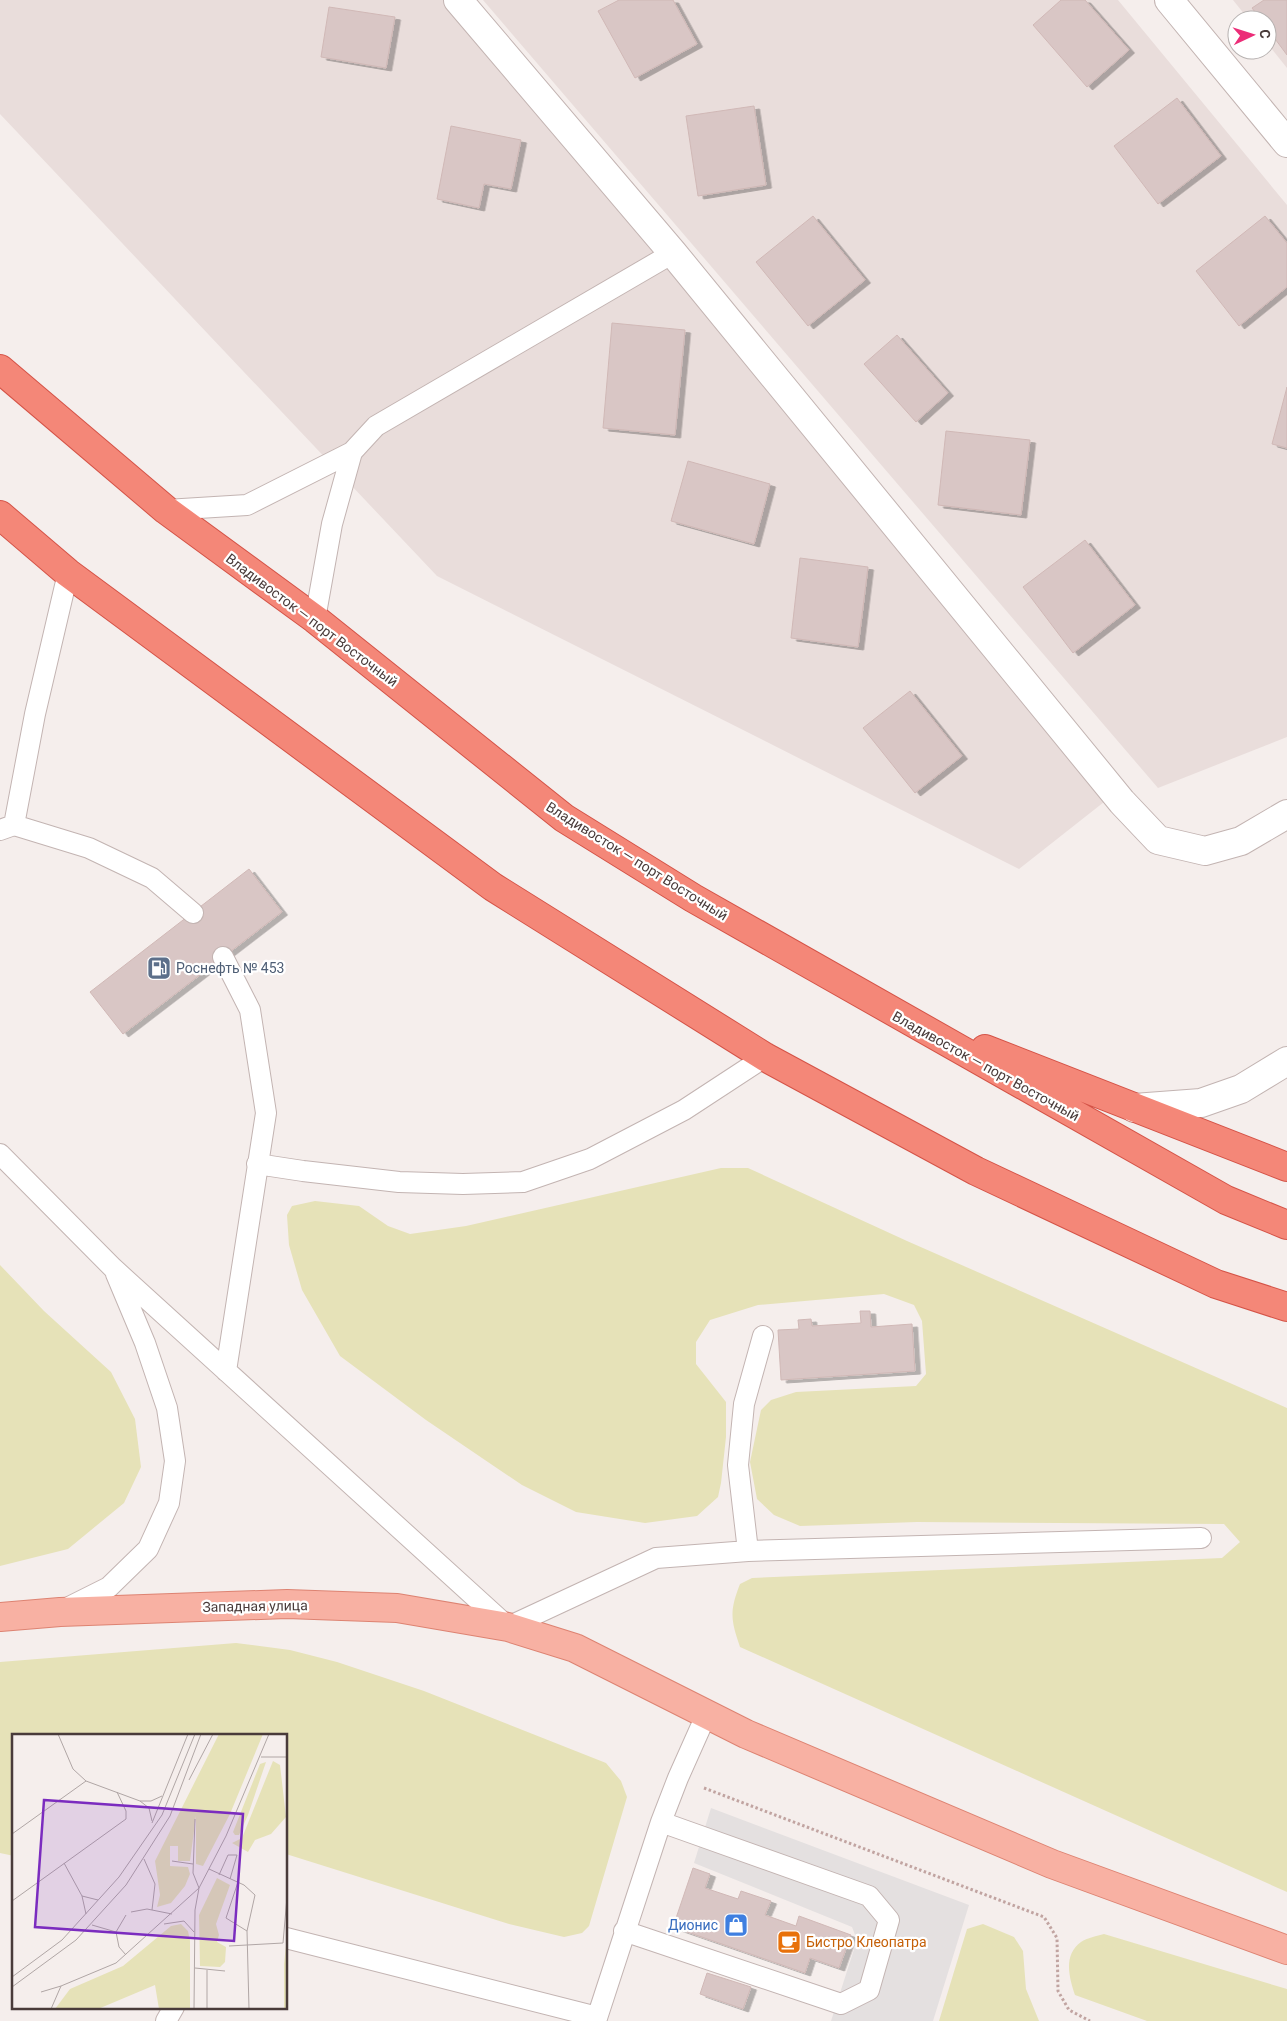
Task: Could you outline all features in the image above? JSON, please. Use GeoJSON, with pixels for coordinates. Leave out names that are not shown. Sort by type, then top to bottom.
{"type":"FeatureCollection","features":[{"type":"Feature","properties":{"kind":"highway","name":"Владивосток — порт Восточный"},"geometry":{"type":"LineString","coordinates":[[0,369],[166,510],[315,619],[564,818],[693,898],[890,1012],[1226,1200],[1287,1224]]}},
{"type":"Feature","properties":{"kind":"highway"},"geometry":{"type":"LineString","coordinates":[[0,515],[68,573],[493,887],[765,1057],[976,1171],[1216,1284],[1287,1315]]}},
{"type":"Feature","properties":{"kind":"highway"},"geometry":{"type":"LineString","coordinates":[[890,1012],[1287,1167]]}},
{"type":"Feature","properties":{"kind":"highway"},"geometry":{"type":"LineString","coordinates":[[1216,1284],[1287,1307]]}},
{"type":"Feature","properties":{"kind":"main road","name":"Западная улица"},"geometry":{"type":"LineString","coordinates":[[0,1617],[60,1612],[287,1604],[397,1608],[508,1627],[575,1648],[746,1734],[1052,1864],[1287,1950]]}},
{"type":"Feature","properties":{"kind":"street"},"geometry":{"type":"LineString","coordinates":[[458,0],[673,253],[1122,802],[1158,840],[1205,851],[1240,841],[1287,814]]}},
{"type":"Feature","properties":{"kind":"street"},"geometry":{"type":"LineString","coordinates":[[1169,0],[1287,143]]}},
{"type":"Feature","properties":{"kind":"street"},"geometry":{"type":"LineString","coordinates":[[1134,1108],[1201,1103],[1241,1089],[1287,1061]]}},
{"type":"Feature","properties":{"kind":"lane"},"geometry":{"type":"LineString","coordinates":[[166,510],[247,505],[352,452],[376,426],[673,253]]}},
{"type":"Feature","properties":{"kind":"lane"},"geometry":{"type":"LineString","coordinates":[[315,619],[332,524],[352,452]]}},
{"type":"Feature","properties":{"kind":"lane"},"geometry":{"type":"LineString","coordinates":[[68,573],[7,828],[89,848],[152,878],[193,913]]}},
{"type":"Feature","properties":{"kind":"lane"},"geometry":{"type":"LineString","coordinates":[[223,958],[250,1010],[266,1113],[226,1370]]}},
{"type":"Feature","properties":{"kind":"lane"},"geometry":{"type":"LineString","coordinates":[[257,1164],[399,1182],[462,1184],[523,1182],[590,1159],[684,1110],[765,1057]]}},
{"type":"Feature","properties":{"kind":"lane"},"geometry":{"type":"LineString","coordinates":[[0,1154],[113,1268],[508,1627],[656,1558],[748,1550],[1202,1538]]}},
{"type":"Feature","properties":{"kind":"lane"},"geometry":{"type":"LineString","coordinates":[[60,1612],[109,1587],[148,1549],[169,1503],[174,1461],[167,1408],[145,1343],[113,1268]]}},
{"type":"Feature","properties":{"kind":"lane"},"geometry":{"type":"LineString","coordinates":[[748,1550],[738,1465],[744,1404],[763,1336]]}},
{"type":"Feature","properties":{"kind":"lane"},"geometry":{"type":"LineString","coordinates":[[288,1939],[596,2019],[661,1822],[707,1713]]}},
{"type":"Feature","properties":{"kind":"lane"},"geometry":{"type":"LineString","coordinates":[[624,1932],[841,2004],[870,1990],[889,1920],[869,1896],[661,1822]]}},
{"type":"Feature","properties":{"kind":"lane"},"geometry":{"type":"LineString","coordinates":[[166,2021],[173,2008]]}},
{"type":"Feature","properties":{"kind":"path"},"geometry":{"type":"LineString","coordinates":[[678,1778],[1044,1916],[1057,1938],[1058,1991],[1069,2010],[1090,2021]]}},
{"type":"Feature","properties":{"kind":"shaded area"},"geometry":{"type":"Polygon","coordinates":[[[0,0],[451,0],[1104,802],[1019,869],[437,576],[0,114],[0,0]]]}},
{"type":"Feature","properties":{"kind":"shaded area"},"geometry":{"type":"Polygon","coordinates":[[[483,0],[1118,0],[1287,205],[1287,737],[1158,788],[483,0]]]}},
{"type":"Feature","properties":{"kind":"shaded area"},"geometry":{"type":"Polygon","coordinates":[[[1233,0],[1287,0],[1287,68],[1277,56],[1277,10],[1241,10],[1233,0]]]}},
{"type":"Feature","properties":{"kind":"shaded area"},"geometry":{"type":"Polygon","coordinates":[[[721,1168],[748,1168],[907,1241],[1287,1408],[1287,1892],[740,1647],[732,1616],[734,1602],[740,1584],[752,1578],[1222,1558],[1240,1542],[1224,1524],[917,1522],[800,1526],[774,1515],[757,1499],[750,1462],[761,1410],[771,1400],[796,1392],[916,1386],[926,1374],[922,1321],[914,1305],[884,1294],[758,1305],[710,1320],[696,1342],[696,1364],[726,1402],[726,1437],[718,1497],[697,1516],[645,1523],[576,1512],[522,1485],[426,1420],[340,1356],[302,1290],[289,1245],[287,1215],[292,1206],[315,1201],[359,1206],[388,1226],[410,1234],[466,1226],[721,1168]]]}},
{"type":"Feature","properties":{"kind":"shaded area"},"geometry":{"type":"Polygon","coordinates":[[[0,1265],[44,1311],[111,1372],[135,1419],[141,1467],[124,1503],[68,1549],[0,1566],[0,1265]]]}},
{"type":"Feature","properties":{"kind":"shaded area"},"geometry":{"type":"Polygon","coordinates":[[[236,1643],[290,1650],[337,1662],[424,1691],[606,1763],[621,1781],[627,1797],[589,1926],[582,1933],[564,1937],[509,1924],[288,1855],[288,1734],[12,1734],[12,1856],[0,1853],[0,1662],[236,1643]]]}},
{"type":"Feature","properties":{"kind":"shaded area"},"geometry":{"type":"Polygon","coordinates":[[[711,1808],[969,1905],[933,2021],[831,2021],[857,1940],[852,1927],[694,1863],[711,1808]]]}},
{"type":"Feature","properties":{"kind":"shaded area"},"geometry":{"type":"Polygon","coordinates":[[[983,1924],[1014,1937],[1023,1951],[1026,1989],[1039,2021],[939,2021],[967,1929],[983,1924]]]}},
{"type":"Feature","properties":{"kind":"shaded area"},"geometry":{"type":"Polygon","coordinates":[[[1104,1934],[1287,1989],[1287,2021],[1147,2021],[1075,1995],[1069,1967],[1072,1953],[1081,1942],[1104,1934]]]}},
{"type":"Feature","properties":{"kind":"building"},"geometry":{"type":"Polygon","coordinates":[[[619,0],[673,0],[697,44],[635,78],[598,11],[619,0]]]}},
{"type":"Feature","properties":{"kind":"building"},"geometry":{"type":"Polygon","coordinates":[[[1061,0],[1085,0],[1129,50],[1087,87],[1033,25],[1061,0]]]}},
{"type":"Feature","properties":{"kind":"building"},"geometry":{"type":"Polygon","coordinates":[[[1264,0],[1287,0],[1287,55],[1277,42],[1277,10],[1254,10],[1252,8],[1264,0]]]}},
{"type":"Feature","properties":{"kind":"building"},"geometry":{"type":"Polygon","coordinates":[[[329,7],[395,17],[386,68],[321,57],[329,7]]]}},
{"type":"Feature","properties":{"kind":"building"},"geometry":{"type":"Polygon","coordinates":[[[1177,98],[1221,156],[1158,204],[1114,146],[1177,98]]]}},
{"type":"Feature","properties":{"kind":"building"},"geometry":{"type":"Polygon","coordinates":[[[754,106],[766,185],[698,196],[686,116],[754,106]]]}},
{"type":"Feature","properties":{"kind":"building"},"geometry":{"type":"Polygon","coordinates":[[[451,126],[521,140],[511,189],[484,184],[479,208],[437,199],[451,126]]]}},
{"type":"Feature","properties":{"kind":"building"},"geometry":{"type":"Polygon","coordinates":[[[813,216],[865,280],[808,326],[756,262],[813,216]]]}},
{"type":"Feature","properties":{"kind":"building"},"geometry":{"type":"Polygon","coordinates":[[[1265,216],[1287,243],[1287,287],[1239,326],[1196,271],[1265,216]]]}},
{"type":"Feature","properties":{"kind":"building"},"geometry":{"type":"Polygon","coordinates":[[[612,323],[685,330],[675,435],[603,428],[612,323]]]}},
{"type":"Feature","properties":{"kind":"building"},"geometry":{"type":"Polygon","coordinates":[[[897,335],[948,393],[916,422],[864,364],[897,335]]]}},
{"type":"Feature","properties":{"kind":"building"},"geometry":{"type":"Polygon","coordinates":[[[1287,387],[1287,448],[1272,444],[1287,387]]]}},
{"type":"Feature","properties":{"kind":"building"},"geometry":{"type":"Polygon","coordinates":[[[946,431],[1030,440],[1021,515],[938,505],[946,431]]]}},
{"type":"Feature","properties":{"kind":"building"},"geometry":{"type":"Polygon","coordinates":[[[688,461],[770,484],[754,544],[671,521],[688,461]]]}},
{"type":"Feature","properties":{"kind":"building"},"geometry":{"type":"Polygon","coordinates":[[[1085,540],[1135,605],[1073,653],[1023,587],[1085,540]]]}},
{"type":"Feature","properties":{"kind":"building"},"geometry":{"type":"Polygon","coordinates":[[[800,558],[868,567],[858,647],[791,638],[800,558]]]}},
{"type":"Feature","properties":{"kind":"building"},"geometry":{"type":"Polygon","coordinates":[[[910,691],[962,756],[915,793],[863,728],[910,691]]]}},
{"type":"Feature","properties":{"kind":"building"},"geometry":{"type":"Polygon","coordinates":[[[249,869],[282,912],[123,1034],[90,992],[249,869]]]}},
{"type":"Feature","properties":{"kind":"building"},"geometry":{"type":"Polygon","coordinates":[[[860,1311],[870,1311],[871,1327],[912,1324],[915,1371],[781,1380],[778,1330],[799,1329],[798,1320],[811,1319],[812,1326],[861,1323],[860,1311]]]}},
{"type":"Feature","properties":{"kind":"building"},"geometry":{"type":"Polygon","coordinates":[[[693,1868],[710,1874],[705,1888],[738,1899],[741,1891],[771,1901],[765,1915],[796,1926],[799,1916],[851,1935],[839,1968],[810,1958],[805,1973],[673,1927],[693,1868]]]}},
{"type":"Feature","properties":{"kind":"building"},"geometry":{"type":"Polygon","coordinates":[[[707,1973],[751,1987],[743,2009],[700,1994],[707,1973]]]}},
{"type":"Feature","properties":{"kind":"place","name":"Роснефть № 453"},"geometry":{"type":"Point","coordinates":[159,968]}},
{"type":"Feature","properties":{"kind":"place","name":"Дионис"},"geometry":{"type":"Point","coordinates":[736,1925]}},
{"type":"Feature","properties":{"kind":"place","name":"Бистро Клеопатра"},"geometry":{"type":"Point","coordinates":[789,1942]}}]}
